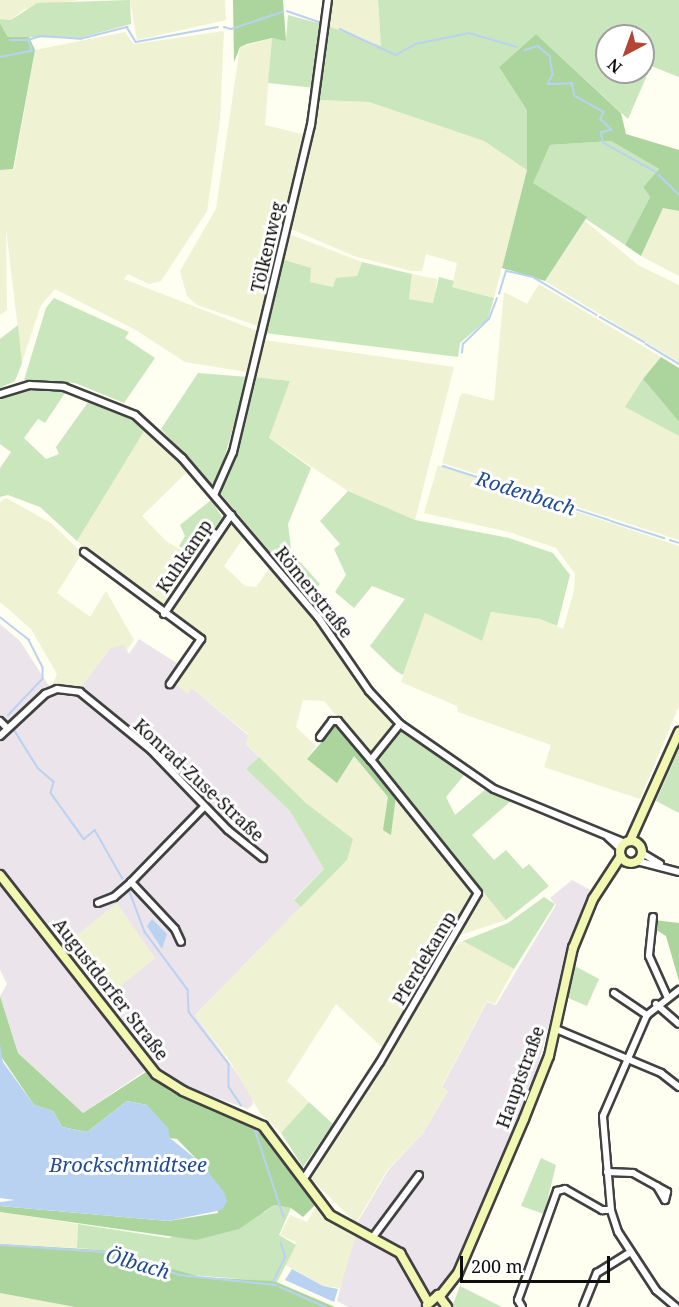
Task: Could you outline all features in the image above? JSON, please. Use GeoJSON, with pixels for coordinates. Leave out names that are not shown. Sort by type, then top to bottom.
{"type":"FeatureCollection","features":[{"type":"Feature","properties":{"kind":"main road"},"geometry":{"type":"LineString","coordinates":[[627,849],[679,732]]}},
{"type":"Feature","properties":{"kind":"main road"},"geometry":{"type":"LineString","coordinates":[[627,849],[640,857]]}},
{"type":"Feature","properties":{"kind":"main road"},"geometry":{"type":"LineString","coordinates":[[627,849],[640,857]]}},
{"type":"Feature","properties":{"kind":"main road","name":"Hauptstraße"},"geometry":{"type":"LineString","coordinates":[[442,1300],[454,1281],[540,1082],[556,1029],[573,948],[603,879],[627,849]]}},
{"type":"Feature","properties":{"kind":"main road","name":"Augustdorfer Straße"},"geometry":{"type":"LineString","coordinates":[[0,874],[156,1074],[183,1091],[263,1126],[332,1217],[400,1253],[428,1305]]}},
{"type":"Feature","properties":{"kind":"main road","name":"Augustdorfer Straße"},"geometry":{"type":"LineString","coordinates":[[419,1286],[442,1300]]}},
{"type":"Feature","properties":{"kind":"main road"},"geometry":{"type":"LineString","coordinates":[[428,1305],[442,1300]]}},
{"type":"Feature","properties":{"kind":"street","name":"Tölkenweg"},"geometry":{"type":"LineString","coordinates":[[214,495],[233,452],[311,125],[328,0]]}},
{"type":"Feature","properties":{"kind":"street","name":"Römerstraße"},"geometry":{"type":"LineString","coordinates":[[0,394],[30,385],[64,387],[123,408],[165,439],[231,515],[400,724],[494,789],[606,835],[627,849]]}},
{"type":"Feature","properties":{"kind":"street","name":"Kuhkamp"},"geometry":{"type":"LineString","coordinates":[[164,614],[231,515]]}},
{"type":"Feature","properties":{"kind":"street","name":"Kuhkamp"},"geometry":{"type":"LineString","coordinates":[[84,552],[164,614],[201,639],[170,684]]}},
{"type":"Feature","properties":{"kind":"street","name":"Konrad-Zuse-Straße"},"geometry":{"type":"LineString","coordinates":[[0,736],[45,694],[57,689],[80,692],[158,756],[204,807],[263,858]]}},
{"type":"Feature","properties":{"kind":"street","name":"Pferdekamp"},"geometry":{"type":"LineString","coordinates":[[303,1180],[380,1062],[478,893],[338,721],[332,721],[320,737]]}},
{"type":"Feature","properties":{"kind":"street"},"geometry":{"type":"LineString","coordinates":[[0,722],[7,728]]}},
{"type":"Feature","properties":{"kind":"street"},"geometry":{"type":"LineString","coordinates":[[371,760],[400,724]]}},
{"type":"Feature","properties":{"kind":"street"},"geometry":{"type":"LineString","coordinates":[[98,903],[114,897],[131,882],[204,807]]}},
{"type":"Feature","properties":{"kind":"street"},"geometry":{"type":"LineString","coordinates":[[640,857],[679,872]]}},
{"type":"Feature","properties":{"kind":"street"},"geometry":{"type":"LineString","coordinates":[[131,882],[175,929],[181,942]]}},
{"type":"Feature","properties":{"kind":"street"},"geometry":{"type":"LineString","coordinates":[[653,917],[649,956],[667,996]]}},
{"type":"Feature","properties":{"kind":"street"},"geometry":{"type":"LineString","coordinates":[[676,1307],[656,1290],[630,1252],[611,1210],[604,1109],[647,1015],[667,996],[679,990]]}},
{"type":"Feature","properties":{"kind":"street"},"geometry":{"type":"LineString","coordinates":[[614,993],[647,1015]]}},
{"type":"Feature","properties":{"kind":"street"},"geometry":{"type":"LineString","coordinates":[[657,1004],[679,1024]]}},
{"type":"Feature","properties":{"kind":"street"},"geometry":{"type":"LineString","coordinates":[[556,1029],[626,1058],[679,1087]]}},
{"type":"Feature","properties":{"kind":"street"},"geometry":{"type":"LineString","coordinates":[[607,1172],[633,1173],[657,1186]]}},
{"type":"Feature","properties":{"kind":"street"},"geometry":{"type":"LineString","coordinates":[[373,1237],[419,1175]]}},
{"type":"Feature","properties":{"kind":"street"},"geometry":{"type":"LineString","coordinates":[[522,1307],[518,1300],[557,1191],[565,1189],[602,1210],[611,1210]]}},
{"type":"Feature","properties":{"kind":"street"},"geometry":{"type":"LineString","coordinates":[[583,1307],[597,1273],[630,1252]]}},
{"type":"Feature","properties":{"kind":"shaded area"},"geometry":{"type":"Polygon","coordinates":[[[0,624],[20,641],[49,686],[82,686],[110,648],[124,644],[129,654],[139,639],[183,667],[176,685],[192,688],[249,736],[246,744],[259,757],[246,769],[290,811],[324,869],[294,899],[301,907],[195,1015],[251,1093],[253,1104],[248,1109],[186,1087],[155,1064],[83,1113],[18,1053],[0,996],[7,984],[0,970],[0,624]]]}},
{"type":"Feature","properties":{"kind":"shaded area"},"geometry":{"type":"Polygon","coordinates":[[[572,880],[594,892],[568,950],[529,1101],[460,1267],[442,1293],[430,1295],[424,1307],[348,1307],[337,1301],[356,1225],[389,1169],[423,1133],[448,1091],[442,1087],[487,1002],[496,1005],[556,905],[550,898],[572,880]]]}},
{"type":"Feature","properties":{"kind":"green space"},"geometry":{"type":"Polygon","coordinates":[[[0,0],[79,0],[25,9],[11,20],[0,19],[0,0]]]}},
{"type":"Feature","properties":{"kind":"green space"},"geometry":{"type":"Polygon","coordinates":[[[130,0],[225,0],[226,20],[137,40],[130,0]]]}},
{"type":"Feature","properties":{"kind":"green space"},"geometry":{"type":"Polygon","coordinates":[[[130,0],[131,24],[80,38],[8,37],[0,23],[0,19],[11,20],[37,3],[130,0]]]}},
{"type":"Feature","properties":{"kind":"green space"},"geometry":{"type":"Polygon","coordinates":[[[233,0],[283,0],[286,41],[272,38],[247,44],[240,47],[234,62],[233,0]]]}},
{"type":"Feature","properties":{"kind":"green space"},"geometry":{"type":"Polygon","coordinates":[[[330,0],[378,0],[381,46],[328,26],[330,0]]]}},
{"type":"Feature","properties":{"kind":"green space"},"geometry":{"type":"Polygon","coordinates":[[[378,0],[679,0],[679,77],[655,68],[655,24],[595,24],[595,84],[643,84],[628,119],[536,34],[499,67],[527,109],[527,170],[484,141],[369,102],[318,100],[328,26],[381,46],[378,0]]]}},
{"type":"Feature","properties":{"kind":"green space"},"geometry":{"type":"Polygon","coordinates":[[[288,15],[325,25],[315,88],[268,83],[272,38],[286,40],[288,15]]]}},
{"type":"Feature","properties":{"kind":"green space"},"geometry":{"type":"Polygon","coordinates":[[[0,23],[8,37],[29,37],[35,50],[13,169],[0,170],[0,23]]]}},
{"type":"Feature","properties":{"kind":"green space"},"geometry":{"type":"Polygon","coordinates":[[[224,31],[220,121],[207,211],[161,281],[149,284],[128,274],[124,279],[257,331],[247,372],[185,362],[134,329],[55,289],[41,305],[22,362],[6,229],[7,310],[0,315],[0,170],[14,169],[35,50],[125,32],[134,44],[224,31]]]}},
{"type":"Feature","properties":{"kind":"green space"},"geometry":{"type":"Polygon","coordinates":[[[536,34],[621,113],[626,134],[679,150],[679,211],[663,208],[641,256],[625,245],[650,197],[643,187],[659,169],[611,141],[550,145],[533,183],[587,217],[545,281],[502,268],[527,170],[527,110],[499,67],[536,34]]]}},
{"type":"Feature","properties":{"kind":"green space"},"geometry":{"type":"Polygon","coordinates":[[[272,38],[265,125],[306,135],[258,326],[197,305],[187,296],[180,271],[216,209],[240,47],[272,38]]]}},
{"type":"Feature","properties":{"kind":"green space"},"geometry":{"type":"Polygon","coordinates":[[[318,100],[369,102],[484,141],[527,170],[494,298],[452,287],[457,263],[426,254],[422,271],[411,271],[354,256],[289,228],[318,100]]]}},
{"type":"Feature","properties":{"kind":"green space"},"geometry":{"type":"Polygon","coordinates":[[[611,141],[659,169],[643,187],[650,197],[625,245],[532,183],[550,145],[611,141]]]}},
{"type":"Feature","properties":{"kind":"green space"},"geometry":{"type":"Polygon","coordinates":[[[663,208],[679,211],[679,276],[641,256],[663,208]]]}},
{"type":"Feature","properties":{"kind":"green space"},"geometry":{"type":"Polygon","coordinates":[[[585,221],[638,265],[679,285],[679,362],[545,281],[585,221]]]}},
{"type":"Feature","properties":{"kind":"green space"},"geometry":{"type":"Polygon","coordinates":[[[289,234],[362,262],[357,276],[334,287],[309,282],[281,259],[289,234]]]}},
{"type":"Feature","properties":{"kind":"green space"},"geometry":{"type":"Polygon","coordinates":[[[281,259],[311,268],[310,282],[333,287],[336,278],[357,276],[362,262],[412,274],[409,299],[433,303],[439,277],[454,281],[452,287],[494,298],[488,319],[460,343],[458,357],[265,333],[281,259]]]}},
{"type":"Feature","properties":{"kind":"green space"},"geometry":{"type":"Polygon","coordinates":[[[412,274],[437,279],[434,303],[409,299],[412,274]]]}},
{"type":"Feature","properties":{"kind":"green space"},"geometry":{"type":"Polygon","coordinates":[[[539,284],[661,357],[626,407],[679,436],[679,540],[442,463],[460,396],[463,393],[494,401],[504,292],[527,304],[539,284]]]}},
{"type":"Feature","properties":{"kind":"green space"},"geometry":{"type":"Polygon","coordinates":[[[54,298],[129,332],[125,338],[155,358],[124,403],[75,383],[24,380],[46,308],[54,298]]]}},
{"type":"Feature","properties":{"kind":"green space"},"geometry":{"type":"Polygon","coordinates":[[[18,325],[22,363],[15,381],[0,388],[0,339],[18,325]]]}},
{"type":"Feature","properties":{"kind":"green space"},"geometry":{"type":"Polygon","coordinates":[[[264,340],[454,367],[415,520],[348,491],[269,438],[290,381],[254,377],[264,340]]]}},
{"type":"Feature","properties":{"kind":"green space"},"geometry":{"type":"Polygon","coordinates":[[[661,357],[679,368],[679,422],[643,379],[661,357]]]}},
{"type":"Feature","properties":{"kind":"green space"},"geometry":{"type":"Polygon","coordinates":[[[198,373],[248,377],[215,489],[161,429],[198,373]]]}},
{"type":"Feature","properties":{"kind":"green space"},"geometry":{"type":"Polygon","coordinates":[[[254,377],[290,381],[269,438],[311,468],[288,524],[291,549],[276,559],[221,494],[254,377]]]}},
{"type":"Feature","properties":{"kind":"green space"},"geometry":{"type":"Polygon","coordinates":[[[643,379],[679,422],[679,436],[625,407],[643,379]]]}},
{"type":"Feature","properties":{"kind":"green space"},"geometry":{"type":"Polygon","coordinates":[[[44,387],[67,390],[45,423],[38,419],[24,438],[46,459],[59,454],[56,447],[91,398],[146,428],[77,541],[40,507],[8,495],[0,497],[0,468],[11,452],[0,444],[0,398],[44,387]]]}},
{"type":"Feature","properties":{"kind":"green space"},"geometry":{"type":"Polygon","coordinates":[[[146,428],[187,472],[142,516],[167,542],[196,558],[162,608],[77,541],[146,428]]]}},
{"type":"Feature","properties":{"kind":"green space"},"geometry":{"type":"Polygon","coordinates":[[[438,465],[679,546],[679,706],[640,799],[544,767],[551,745],[458,712],[457,706],[401,682],[425,613],[481,641],[490,612],[540,619],[563,629],[574,591],[575,574],[556,548],[509,532],[424,513],[438,465]]]}},
{"type":"Feature","properties":{"kind":"green space"},"geometry":{"type":"Polygon","coordinates":[[[348,491],[415,520],[509,538],[553,553],[570,575],[557,626],[540,619],[491,612],[482,641],[425,613],[403,675],[396,671],[370,646],[405,599],[372,586],[354,608],[335,592],[346,575],[334,549],[340,544],[320,521],[348,491]]]}},
{"type":"Feature","properties":{"kind":"green space"},"geometry":{"type":"Polygon","coordinates":[[[6,498],[51,523],[82,553],[57,593],[90,617],[106,591],[134,640],[127,650],[124,645],[110,648],[82,686],[52,685],[57,674],[31,629],[0,602],[0,502],[6,498]]]}},
{"type":"Feature","properties":{"kind":"green space"},"geometry":{"type":"Polygon","coordinates":[[[211,500],[222,517],[196,558],[179,546],[185,536],[180,525],[211,500]]]}},
{"type":"Feature","properties":{"kind":"green space"},"geometry":{"type":"Polygon","coordinates":[[[231,520],[245,536],[224,566],[245,586],[256,587],[271,566],[394,723],[370,755],[324,701],[303,700],[296,727],[316,746],[307,759],[354,756],[388,797],[391,834],[396,795],[475,893],[385,1050],[336,1004],[287,1081],[309,1102],[281,1133],[260,1113],[231,1063],[195,1015],[347,860],[307,804],[246,744],[249,735],[192,688],[188,694],[176,685],[206,637],[169,612],[231,520]]]}},
{"type":"Feature","properties":{"kind":"green space"},"geometry":{"type":"Polygon","coordinates":[[[292,553],[320,584],[308,598],[279,563],[292,553]]]}},
{"type":"Feature","properties":{"kind":"green space"},"geometry":{"type":"Polygon","coordinates":[[[338,723],[396,796],[391,835],[383,830],[388,797],[354,756],[337,783],[307,759],[338,723]]]}},
{"type":"Feature","properties":{"kind":"green space"},"geometry":{"type":"Polygon","coordinates":[[[401,728],[464,775],[446,797],[455,815],[487,788],[511,801],[472,835],[494,860],[506,850],[523,869],[529,864],[549,886],[506,920],[375,759],[401,728]]]}},
{"type":"Feature","properties":{"kind":"green space"},"geometry":{"type":"Polygon","coordinates":[[[679,749],[679,813],[656,801],[679,749]]]}},
{"type":"Feature","properties":{"kind":"green space"},"geometry":{"type":"Polygon","coordinates":[[[259,757],[307,804],[353,839],[347,860],[301,907],[294,900],[324,869],[290,811],[246,769],[259,757]]]}},
{"type":"Feature","properties":{"kind":"green space"},"geometry":{"type":"Polygon","coordinates":[[[479,893],[484,893],[506,920],[457,936],[479,893]]]}},
{"type":"Feature","properties":{"kind":"green space"},"geometry":{"type":"Polygon","coordinates":[[[544,897],[555,904],[514,969],[463,941],[508,923],[544,897]]]}},
{"type":"Feature","properties":{"kind":"green space"},"geometry":{"type":"Polygon","coordinates":[[[117,903],[155,958],[105,999],[63,946],[117,903]]]}},
{"type":"Feature","properties":{"kind":"green space"},"geometry":{"type":"Polygon","coordinates":[[[654,920],[679,923],[679,981],[666,936],[653,928],[654,920]]]}},
{"type":"Feature","properties":{"kind":"green space"},"geometry":{"type":"Polygon","coordinates":[[[463,941],[514,969],[495,1004],[487,1001],[442,1086],[448,1091],[423,1133],[388,1169],[356,1223],[310,1178],[455,946],[463,941]]]}},
{"type":"Feature","properties":{"kind":"green space"},"geometry":{"type":"Polygon","coordinates":[[[573,965],[599,979],[587,1006],[566,997],[573,965]]]}},
{"type":"Feature","properties":{"kind":"green space"},"geometry":{"type":"Polygon","coordinates":[[[0,996],[18,1053],[83,1113],[146,1072],[170,1091],[248,1124],[266,1138],[315,1205],[303,1217],[291,1208],[274,1205],[239,1229],[196,1240],[0,1212],[0,1206],[168,1221],[218,1213],[208,1171],[177,1139],[169,1138],[147,1105],[127,1101],[87,1132],[62,1127],[53,1111],[34,1105],[0,1055],[0,996]]]}},
{"type":"Feature","properties":{"kind":"green space"},"geometry":{"type":"Polygon","coordinates":[[[309,1102],[333,1124],[303,1167],[281,1133],[309,1102]]]}},
{"type":"Feature","properties":{"kind":"green space"},"geometry":{"type":"Polygon","coordinates":[[[541,1158],[556,1165],[544,1214],[521,1206],[541,1158]]]}},
{"type":"Feature","properties":{"kind":"green space"},"geometry":{"type":"Polygon","coordinates":[[[274,1205],[291,1208],[279,1235],[296,1245],[277,1282],[191,1275],[103,1250],[77,1248],[78,1224],[168,1238],[265,1212],[274,1205]]]}},
{"type":"Feature","properties":{"kind":"green space"},"geometry":{"type":"Polygon","coordinates":[[[315,1208],[356,1236],[340,1288],[323,1286],[284,1264],[296,1242],[280,1235],[290,1215],[307,1222],[315,1208]]]}},
{"type":"Feature","properties":{"kind":"green space"},"geometry":{"type":"Polygon","coordinates":[[[0,1212],[78,1224],[77,1248],[0,1244],[0,1212]]]}},
{"type":"Feature","properties":{"kind":"green space"},"geometry":{"type":"Polygon","coordinates":[[[0,1244],[103,1250],[201,1277],[274,1281],[335,1307],[75,1307],[0,1293],[0,1244]]]}},
{"type":"Feature","properties":{"kind":"green space"},"geometry":{"type":"Polygon","coordinates":[[[460,1286],[502,1307],[452,1307],[460,1286]]]}},
{"type":"Feature","properties":{"kind":"green space"},"geometry":{"type":"Polygon","coordinates":[[[0,1293],[75,1307],[0,1307],[0,1293]]]}},
{"type":"Feature","properties":{"kind":"water"},"geometry":{"type":"Polygon","coordinates":[[[152,919],[167,934],[162,949],[147,926],[152,919]]]}},
{"type":"Feature","properties":{"kind":"water","name":"Brockschmidtsee"},"geometry":{"type":"Polygon","coordinates":[[[0,1044],[3,1062],[34,1105],[53,1111],[62,1127],[87,1132],[127,1101],[147,1105],[168,1128],[170,1138],[201,1163],[224,1192],[227,1201],[222,1210],[168,1221],[0,1206],[0,1202],[15,1200],[0,1198],[0,1044]]]}},
{"type":"Feature","properties":{"kind":"water"},"geometry":{"type":"Polygon","coordinates":[[[292,1269],[323,1286],[338,1289],[334,1302],[285,1280],[292,1269]]]}},
{"type":"Feature","properties":{"kind":"waterway"},"geometry":{"type":"LineString","coordinates":[[287,11],[322,23]]}},
{"type":"Feature","properties":{"kind":"waterway"},"geometry":{"type":"LineString","coordinates":[[224,27],[231,29],[283,12]]}},
{"type":"Feature","properties":{"kind":"waterway"},"geometry":{"type":"LineString","coordinates":[[0,57],[32,51],[28,40],[41,36],[80,39],[127,27],[136,42],[218,27]]}},
{"type":"Feature","properties":{"kind":"waterway"},"geometry":{"type":"LineString","coordinates":[[340,29],[396,55],[416,44],[469,33],[517,47]]}},
{"type":"Feature","properties":{"kind":"waterway"},"geometry":{"type":"LineString","coordinates":[[10,40],[27,40]]}},
{"type":"Feature","properties":{"kind":"waterway"},"geometry":{"type":"LineString","coordinates":[[525,50],[538,46],[550,56],[553,75],[548,84],[572,83],[575,96],[604,112],[601,119],[612,130],[601,133],[604,143],[656,172]]}},
{"type":"Feature","properties":{"kind":"waterway"},"geometry":{"type":"LineString","coordinates":[[659,175],[679,194]]}},
{"type":"Feature","properties":{"kind":"waterway","name":"Rodenbach"},"geometry":{"type":"LineString","coordinates":[[499,294],[506,271],[516,273],[533,277],[597,315]]}},
{"type":"Feature","properties":{"kind":"waterway","name":"Rodenbach"},"geometry":{"type":"LineString","coordinates":[[462,353],[463,344],[489,319],[497,298]]}},
{"type":"Feature","properties":{"kind":"waterway","name":"Rodenbach"},"geometry":{"type":"LineString","coordinates":[[600,317],[644,342]]}},
{"type":"Feature","properties":{"kind":"waterway","name":"Rodenbach"},"geometry":{"type":"LineString","coordinates":[[646,344],[679,364]]}},
{"type":"Feature","properties":{"kind":"waterway","name":"Rodenbach"},"geometry":{"type":"LineString","coordinates":[[443,466],[609,520]]}},
{"type":"Feature","properties":{"kind":"waterway","name":"Rodenbach"},"geometry":{"type":"LineString","coordinates":[[611,521],[664,538]]}},
{"type":"Feature","properties":{"kind":"waterway","name":"Rodenbach"},"geometry":{"type":"LineString","coordinates":[[670,540],[679,543]]}},
{"type":"Feature","properties":{"kind":"waterway"},"geometry":{"type":"LineString","coordinates":[[0,617],[29,640],[43,667],[43,679],[9,715]]}},
{"type":"Feature","properties":{"kind":"waterway"},"geometry":{"type":"LineString","coordinates":[[15,731],[38,768],[54,782],[51,793],[84,839],[95,830],[123,879]]}},
{"type":"Feature","properties":{"kind":"waterway"},"geometry":{"type":"LineString","coordinates":[[130,892],[145,932],[188,990],[189,1012],[229,1064],[229,1087],[241,1105]]}},
{"type":"Feature","properties":{"kind":"waterway"},"geometry":{"type":"LineString","coordinates":[[254,1126],[284,1217]]}},
{"type":"Feature","properties":{"kind":"waterway"},"geometry":{"type":"LineString","coordinates":[[273,1282],[285,1257],[281,1244]]}},
{"type":"Feature","properties":{"kind":"waterway","name":"Ölbach"},"geometry":{"type":"LineString","coordinates":[[0,1245],[105,1252],[180,1275],[276,1285]]}},
{"type":"Feature","properties":{"kind":"waterway","name":"Ölbach"},"geometry":{"type":"LineString","coordinates":[[280,1287],[326,1307]]}}]}
